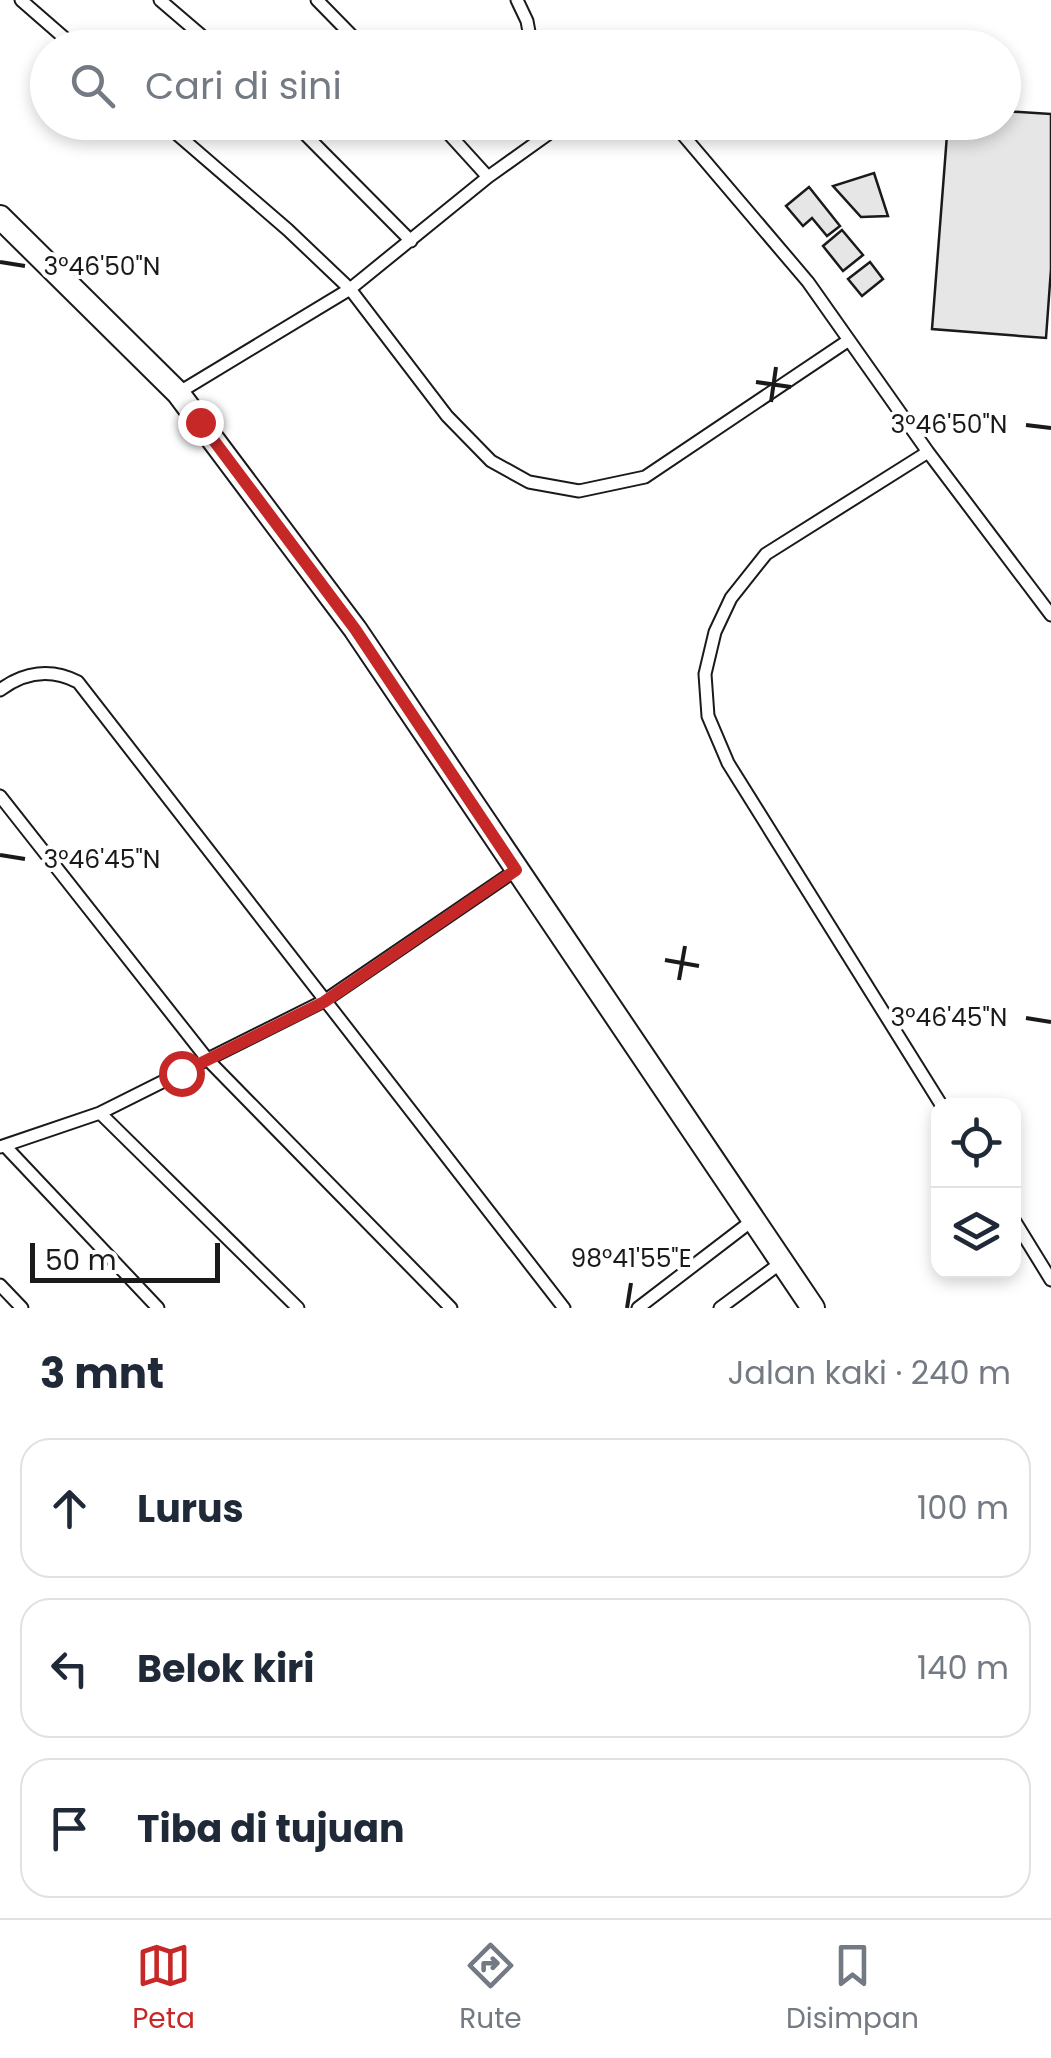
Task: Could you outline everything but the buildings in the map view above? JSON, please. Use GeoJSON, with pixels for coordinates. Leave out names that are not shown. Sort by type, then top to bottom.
{"type":"FeatureCollection","features":[{"type":"Feature","properties":{"kind":"street"},"geometry":{"type":"LineString","coordinates":[[0,217],[178,392],[355,629],[813,1308]]}},
{"type":"Feature","properties":{"kind":"lane"},"geometry":{"type":"LineString","coordinates":[[21,0],[55,30]]}},
{"type":"Feature","properties":{"kind":"lane"},"geometry":{"type":"LineString","coordinates":[[160,0],[195,30]]}},
{"type":"Feature","properties":{"kind":"lane"},"geometry":{"type":"LineString","coordinates":[[517,0],[529,30]]}},
{"type":"Feature","properties":{"kind":"lane"},"geometry":{"type":"LineString","coordinates":[[319,1],[347,30]]}},
{"type":"Feature","properties":{"kind":"lane"},"geometry":{"type":"LineString","coordinates":[[184,140],[350,288],[447,416],[491,461],[529,482],[579,491],[644,478],[849,340]]}},
{"type":"Feature","properties":{"kind":"lane"},"geometry":{"type":"LineString","coordinates":[[311,140],[410,240]]}},
{"type":"Feature","properties":{"kind":"lane"},"geometry":{"type":"LineString","coordinates":[[454,140],[488,177]]}},
{"type":"Feature","properties":{"kind":"lane"},"geometry":{"type":"LineString","coordinates":[[178,392],[350,288],[540,140]]}},
{"type":"Feature","properties":{"kind":"lane"},"geometry":{"type":"LineString","coordinates":[[687,140],[808,282],[928,452],[1051,615]]}},
{"type":"Feature","properties":{"kind":"lane"},"geometry":{"type":"LineString","coordinates":[[928,452],[766,554],[732,598],[715,632],[705,674],[708,716],[728,763],[937,1098]]}},
{"type":"Feature","properties":{"kind":"lane"},"geometry":{"type":"LineString","coordinates":[[0,690],[20,678],[50,672],[78,682],[564,1308]]}},
{"type":"Feature","properties":{"kind":"lane"},"geometry":{"type":"LineString","coordinates":[[0,796],[208,1060],[451,1308]]}},
{"type":"Feature","properties":{"kind":"lane"},"geometry":{"type":"LineString","coordinates":[[158,1308],[2,1146],[100,1114],[324,1002],[516,870]]}},
{"type":"Feature","properties":{"kind":"lane"},"geometry":{"type":"LineString","coordinates":[[100,1114],[298,1308]]}},
{"type":"Feature","properties":{"kind":"lane"},"geometry":{"type":"LineString","coordinates":[[638,1308],[753,1220]]}},
{"type":"Feature","properties":{"kind":"lane"},"geometry":{"type":"LineString","coordinates":[[1021,1231],[1051,1280]]}},
{"type":"Feature","properties":{"kind":"lane"},"geometry":{"type":"LineString","coordinates":[[720,1308],[782,1262]]}},
{"type":"Feature","properties":{"kind":"lane"},"geometry":{"type":"LineString","coordinates":[[0,1285],[22,1308]]}},
{"type":"Feature","properties":{"kind":"route"},"geometry":{"type":"LineString","coordinates":[[181,1073],[324,1002],[516,870],[355,629],[200,422]]}}]}
